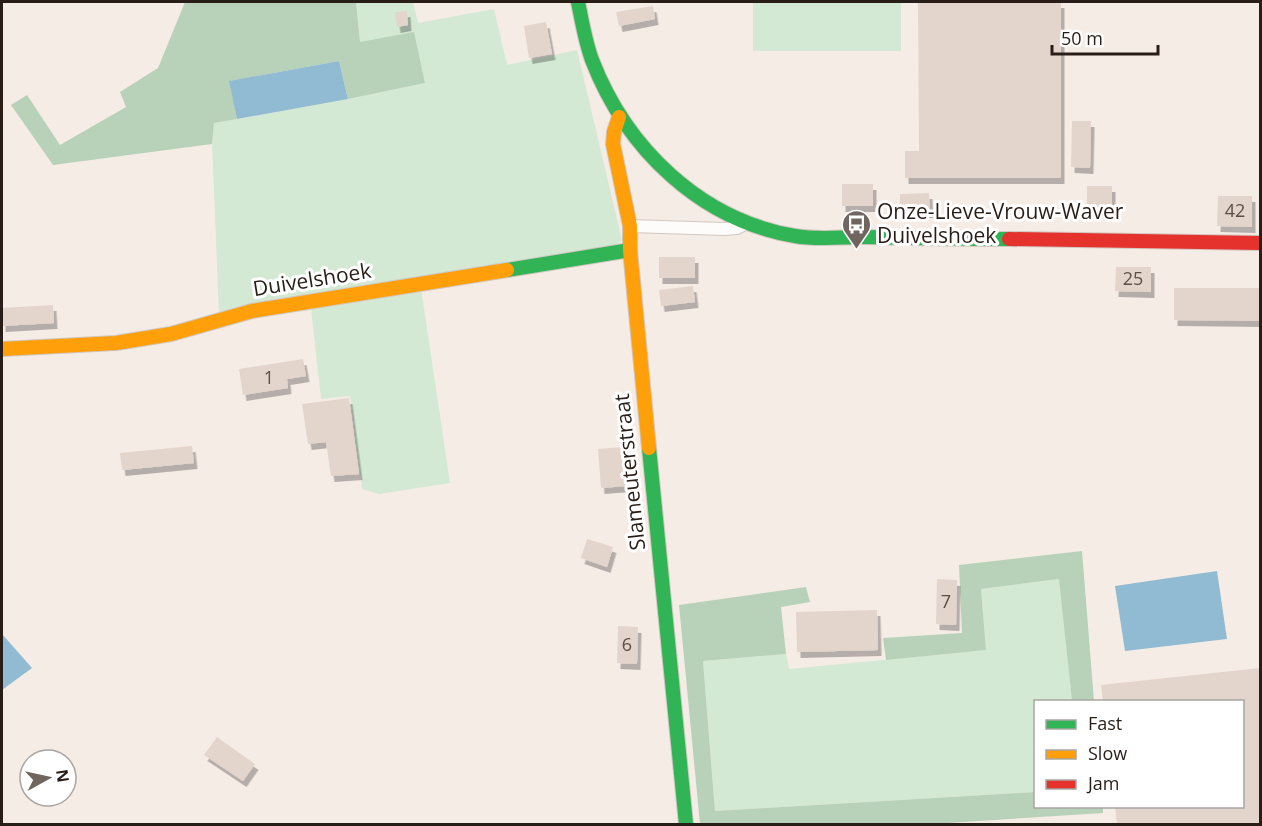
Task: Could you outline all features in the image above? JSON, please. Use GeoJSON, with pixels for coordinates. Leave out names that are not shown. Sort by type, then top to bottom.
{"type":"FeatureCollection","features":[{"type":"Feature","properties":{"kind":"street"},"geometry":{"type":"LineString","coordinates":[[578,2],[592,59],[619,117],[630,133],[665,172],[707,202],[747,223],[795,236],[1260,243]]}},
{"type":"Feature","properties":{"kind":"street","name":"Slameuterstraat"},"geometry":{"type":"LineString","coordinates":[[619,117],[613,144],[630,226],[630,250],[686,825]]}},
{"type":"Feature","properties":{"kind":"street"},"geometry":{"type":"LineString","coordinates":[[630,226],[724,229],[737,228],[747,223]]}},
{"type":"Feature","properties":{"kind":"street","name":"Duivelshoek"},"geometry":{"type":"LineString","coordinates":[[2,349],[116,343],[171,334],[252,311],[630,250]]}},
{"type":"Feature","properties":{"kind":"green space"},"geometry":{"type":"Polygon","coordinates":[[[185,2],[356,2],[360,42],[414,32],[425,83],[348,99],[339,61],[230,81],[237,119],[214,123],[212,144],[53,165],[11,105],[27,95],[60,145],[126,107],[120,92],[158,68],[185,2]]]}},
{"type":"Feature","properties":{"kind":"green space"},"geometry":{"type":"Polygon","coordinates":[[[356,2],[413,2],[418,23],[494,9],[507,65],[577,50],[622,240],[616,246],[219,313],[212,144],[214,123],[425,83],[360,42],[356,2]]]}},
{"type":"Feature","properties":{"kind":"green space"},"geometry":{"type":"Polygon","coordinates":[[[753,2],[901,2],[901,51],[753,51],[753,2]]]}},
{"type":"Feature","properties":{"kind":"green space"},"geometry":{"type":"Polygon","coordinates":[[[421,288],[450,483],[379,494],[362,489],[350,396],[321,399],[311,308],[421,288]]]}},
{"type":"Feature","properties":{"kind":"green space"},"geometry":{"type":"Polygon","coordinates":[[[1082,551],[1094,700],[1072,700],[1059,579],[981,589],[986,650],[886,660],[883,638],[962,633],[959,565],[1082,551]]]}},
{"type":"Feature","properties":{"kind":"green space"},"geometry":{"type":"Polygon","coordinates":[[[1060,579],[1072,700],[1034,700],[1034,792],[715,811],[703,661],[786,654],[789,669],[986,650],[981,589],[1060,579]]]}},
{"type":"Feature","properties":{"kind":"green space"},"geometry":{"type":"Polygon","coordinates":[[[806,587],[810,602],[781,607],[786,654],[703,661],[715,811],[1034,792],[1034,808],[1103,808],[1103,813],[932,824],[700,824],[679,605],[806,587]]]}},
{"type":"Feature","properties":{"kind":"water"},"geometry":{"type":"Polygon","coordinates":[[[339,61],[348,99],[237,119],[229,81],[339,61]]]}},
{"type":"Feature","properties":{"kind":"water"},"geometry":{"type":"Polygon","coordinates":[[[1217,571],[1227,639],[1125,651],[1115,586],[1217,571]]]}},
{"type":"Feature","properties":{"kind":"water"},"geometry":{"type":"Polygon","coordinates":[[[2,634],[32,668],[2,690],[2,634]]]}},
{"type":"Feature","properties":{"kind":"building"},"geometry":{"type":"Polygon","coordinates":[[[918,2],[1061,2],[1061,178],[905,178],[905,151],[919,151],[918,2]]]}},
{"type":"Feature","properties":{"kind":"building"},"geometry":{"type":"Polygon","coordinates":[[[653,6],[655,19],[619,26],[616,12],[653,6]]]}},
{"type":"Feature","properties":{"kind":"building"},"geometry":{"type":"Polygon","coordinates":[[[407,11],[408,25],[397,27],[395,12],[407,11]]]}},
{"type":"Feature","properties":{"kind":"building"},"geometry":{"type":"Polygon","coordinates":[[[546,22],[552,54],[529,58],[524,26],[546,22]]]}},
{"type":"Feature","properties":{"kind":"building"},"geometry":{"type":"Polygon","coordinates":[[[1072,121],[1091,121],[1090,168],[1071,167],[1072,121]]]}},
{"type":"Feature","properties":{"kind":"building"},"geometry":{"type":"Polygon","coordinates":[[[842,184],[873,184],[873,206],[842,206],[842,184]]]}},
{"type":"Feature","properties":{"kind":"building"},"geometry":{"type":"Polygon","coordinates":[[[1087,186],[1112,186],[1112,211],[1087,211],[1087,186]]]}},
{"type":"Feature","properties":{"kind":"building"},"geometry":{"type":"Polygon","coordinates":[[[929,193],[930,212],[900,213],[900,194],[929,193]]]}},
{"type":"Feature","properties":{"kind":"building"},"geometry":{"type":"Polygon","coordinates":[[[1218,196],[1252,196],[1252,227],[1217,226],[1218,196]]]}},
{"type":"Feature","properties":{"kind":"building"},"geometry":{"type":"Polygon","coordinates":[[[659,257],[695,257],[695,278],[659,278],[659,257]]]}},
{"type":"Feature","properties":{"kind":"building"},"geometry":{"type":"Polygon","coordinates":[[[1116,267],[1151,267],[1151,292],[1115,291],[1116,267]]]}},
{"type":"Feature","properties":{"kind":"building"},"geometry":{"type":"Polygon","coordinates":[[[693,286],[695,302],[661,306],[659,290],[693,286]]]}},
{"type":"Feature","properties":{"kind":"building"},"geometry":{"type":"Polygon","coordinates":[[[1174,288],[1260,288],[1260,321],[1174,320],[1174,288]]]}},
{"type":"Feature","properties":{"kind":"building"},"geometry":{"type":"Polygon","coordinates":[[[53,305],[54,323],[2,326],[2,308],[53,305]]]}},
{"type":"Feature","properties":{"kind":"building"},"geometry":{"type":"Polygon","coordinates":[[[303,359],[306,376],[287,379],[288,388],[243,395],[239,369],[303,359]]]}},
{"type":"Feature","properties":{"kind":"building"},"geometry":{"type":"Polygon","coordinates":[[[349,398],[359,474],[331,476],[326,442],[308,444],[302,404],[349,398]]]}},
{"type":"Feature","properties":{"kind":"building"},"geometry":{"type":"Polygon","coordinates":[[[192,446],[194,463],[122,470],[120,453],[192,446]]]}},
{"type":"Feature","properties":{"kind":"building"},"geometry":{"type":"Polygon","coordinates":[[[624,447],[627,486],[601,488],[598,449],[624,447]]]}},
{"type":"Feature","properties":{"kind":"building"},"geometry":{"type":"Polygon","coordinates":[[[587,539],[613,547],[607,567],[581,558],[587,539]]]}},
{"type":"Feature","properties":{"kind":"building"},"geometry":{"type":"Polygon","coordinates":[[[937,579],[957,580],[956,625],[936,624],[937,579]]]}},
{"type":"Feature","properties":{"kind":"building"},"geometry":{"type":"Polygon","coordinates":[[[877,610],[878,650],[797,652],[796,612],[877,610]]]}},
{"type":"Feature","properties":{"kind":"building"},"geometry":{"type":"Polygon","coordinates":[[[618,626],[638,627],[637,664],[617,663],[618,626]]]}},
{"type":"Feature","properties":{"kind":"building"},"geometry":{"type":"Polygon","coordinates":[[[1260,668],[1260,824],[1117,824],[1115,808],[1244,808],[1244,700],[1103,700],[1101,685],[1260,668]]]}},
{"type":"Feature","properties":{"kind":"building"},"geometry":{"type":"Polygon","coordinates":[[[217,737],[255,764],[243,781],[204,755],[217,737]]]}},
{"type":"Feature","properties":{"kind":"traffic: fast"},"geometry":{"type":"LineString","coordinates":[[578,2],[592,60],[625,122],[646,150],[671,175],[698,196],[728,214],[760,227],[803,237],[1009,239]]}},
{"type":"Feature","properties":{"kind":"traffic: fast"},"geometry":{"type":"LineString","coordinates":[[507,270],[630,250]]}},
{"type":"Feature","properties":{"kind":"traffic: fast"},"geometry":{"type":"LineString","coordinates":[[649,448],[686,824]]}},
{"type":"Feature","properties":{"kind":"traffic: slow"},"geometry":{"type":"LineString","coordinates":[[619,117],[613,144],[630,226],[630,250],[649,448]]}},
{"type":"Feature","properties":{"kind":"traffic: slow"},"geometry":{"type":"LineString","coordinates":[[2,349],[116,343],[171,334],[252,311],[507,270]]}},
{"type":"Feature","properties":{"kind":"traffic: jam"},"geometry":{"type":"LineString","coordinates":[[1009,239],[1260,243]]}},
{"type":"Feature","properties":{"kind":"place","name":"Onze-Lieve-Vrouw-Waver Duivelshoek"},"geometry":{"type":"Point","coordinates":[856,250]}}]}
